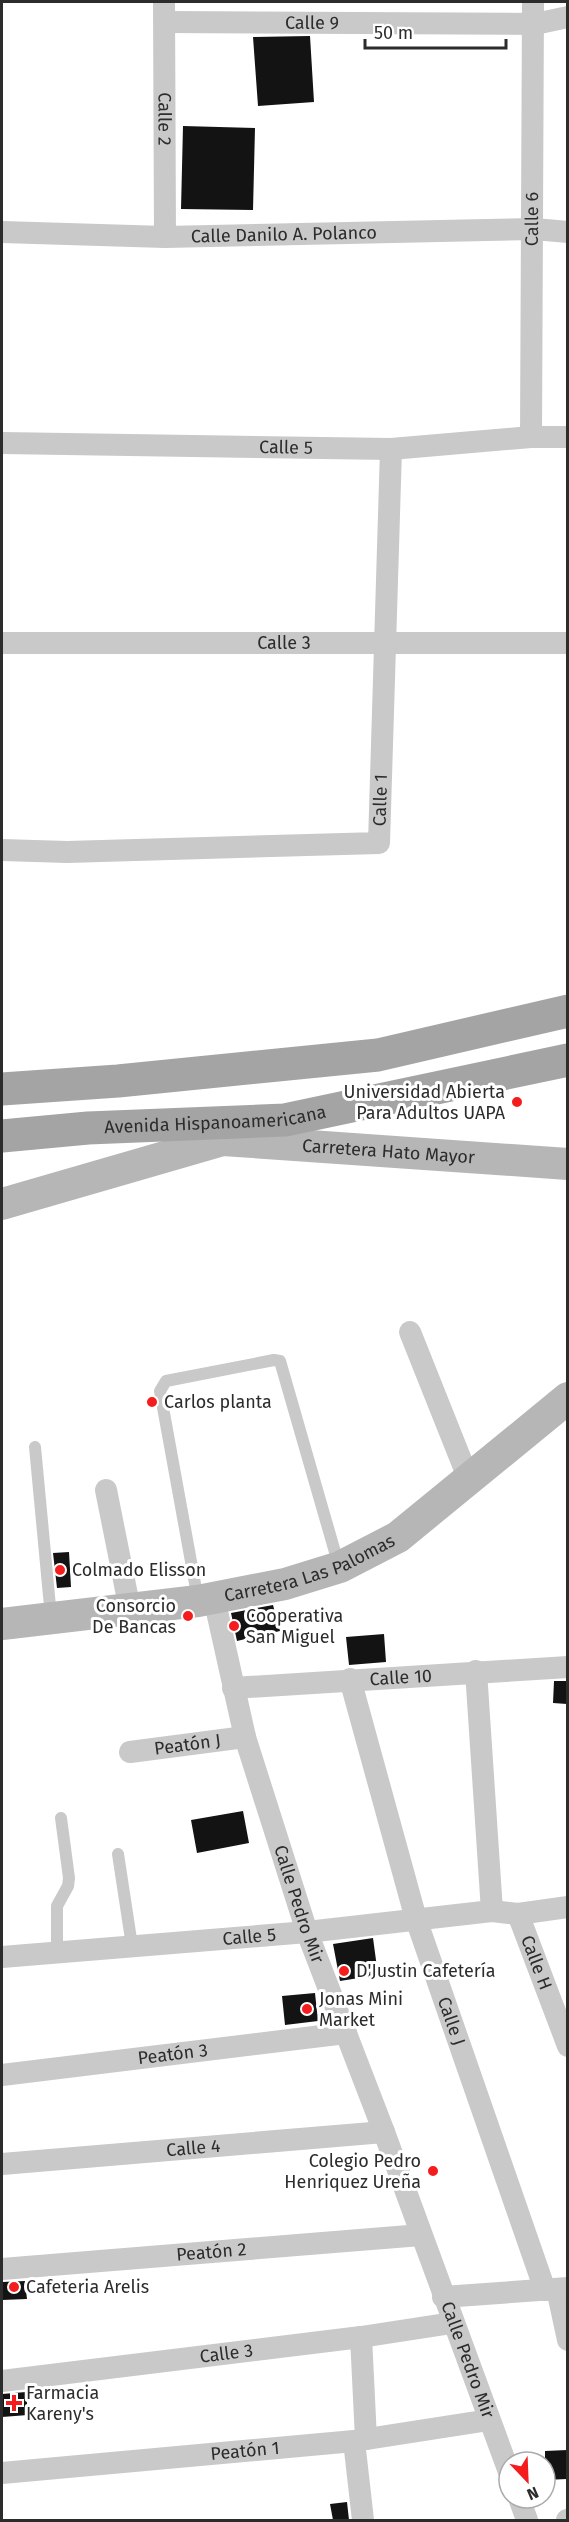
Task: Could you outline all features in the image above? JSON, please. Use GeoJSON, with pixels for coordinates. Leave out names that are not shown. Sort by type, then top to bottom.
{"type":"FeatureCollection","features":[{"type":"Feature","properties":{"kind":"main road"},"geometry":{"type":"LineString","coordinates":[[2,1089],[118,1081],[378,1055],[567,1011]]}},
{"type":"Feature","properties":{"kind":"main road","name":"Avenida Hispanoamericana"},"geometry":{"type":"LineString","coordinates":[[2,1136],[88,1128],[285,1120],[567,1060]]}},
{"type":"Feature","properties":{"kind":"street","name":"Calle 6"},"geometry":{"type":"LineString","coordinates":[[531,437],[534,2]]}},
{"type":"Feature","properties":{"kind":"street","name":"Calle 9"},"geometry":{"type":"LineString","coordinates":[[164,12],[535,24],[567,17]]}},
{"type":"Feature","properties":{"kind":"street","name":"Calle 2"},"geometry":{"type":"LineString","coordinates":[[164,12],[165,237]]}},
{"type":"Feature","properties":{"kind":"street","name":"Calle Danilo A. Polanco"},"geometry":{"type":"LineString","coordinates":[[2,232],[165,237],[534,229],[567,232]]}},
{"type":"Feature","properties":{"kind":"street","name":"Calle 5"},"geometry":{"type":"LineString","coordinates":[[2,443],[391,449],[531,437],[567,437]]}},
{"type":"Feature","properties":{"kind":"street","name":"Calle 1"},"geometry":{"type":"LineString","coordinates":[[2,850],[67,852],[379,843],[387,644],[391,449]]}},
{"type":"Feature","properties":{"kind":"street","name":"Calle 3"},"geometry":{"type":"LineString","coordinates":[[2,643],[567,643]]}},
{"type":"Feature","properties":{"kind":"street","name":"Carretera Hato Mayor"},"geometry":{"type":"LineString","coordinates":[[2,1204],[230,1139],[567,1164]]}},
{"type":"Feature","properties":{"kind":"street"},"geometry":{"type":"LineString","coordinates":[[410,1332],[469,1480]]}},
{"type":"Feature","properties":{"kind":"street","name":"Carretera Las Palomas"},"geometry":{"type":"LineString","coordinates":[[2,1624],[206,1599],[285,1584],[340,1567],[398,1537],[567,1398]]}},
{"type":"Feature","properties":{"kind":"street"},"geometry":{"type":"LineString","coordinates":[[106,1490],[130,1610]]}},
{"type":"Feature","properties":{"kind":"street","name":"Calle Pedro Mir"},"geometry":{"type":"LineString","coordinates":[[206,1599],[245,1737],[307,1932],[384,2132],[452,2323],[501,2450]]}},
{"type":"Feature","properties":{"kind":"street","name":"Calle 10"},"geometry":{"type":"LineString","coordinates":[[233,1688],[567,1667]]}},
{"type":"Feature","properties":{"kind":"street"},"geometry":{"type":"LineString","coordinates":[[476,1671],[492,1911]]}},
{"type":"Feature","properties":{"kind":"street","name":"Calle J"},"geometry":{"type":"LineString","coordinates":[[351,1680],[416,1919],[557,2289],[567,2340]]}},
{"type":"Feature","properties":{"kind":"street","name":"Peatón J"},"geometry":{"type":"LineString","coordinates":[[130,1752],[245,1737]]}},
{"type":"Feature","properties":{"kind":"street","name":"Calle 5"},"geometry":{"type":"LineString","coordinates":[[2,1957],[307,1932],[492,1911],[518,1914],[567,1907]]}},
{"type":"Feature","properties":{"kind":"street","name":"Calle H"},"geometry":{"type":"LineString","coordinates":[[518,1914],[567,2046]]}},
{"type":"Feature","properties":{"kind":"street","name":"Peatón 3"},"geometry":{"type":"LineString","coordinates":[[2,2075],[346,2033]]}},
{"type":"Feature","properties":{"kind":"street","name":"Calle 4"},"geometry":{"type":"LineString","coordinates":[[2,2164],[384,2132]]}},
{"type":"Feature","properties":{"kind":"street","name":"Peatón 2"},"geometry":{"type":"LineString","coordinates":[[2,2269],[421,2235]]}},
{"type":"Feature","properties":{"kind":"street"},"geometry":{"type":"LineString","coordinates":[[443,2296],[557,2289]]}},
{"type":"Feature","properties":{"kind":"street","name":"Calle 3"},"geometry":{"type":"LineString","coordinates":[[2,2381],[361,2337],[452,2323]]}},
{"type":"Feature","properties":{"kind":"street"},"geometry":{"type":"LineString","coordinates":[[361,2337],[360,2440],[363,2520]]}},
{"type":"Feature","properties":{"kind":"street","name":"Peatón 1"},"geometry":{"type":"LineString","coordinates":[[2,2473],[360,2440],[489,2420]]}},
{"type":"Feature","properties":{"kind":"lane"},"geometry":{"type":"LineString","coordinates":[[206,1599],[160,1391],[166,1381],[274,1360],[280,1361],[284,1367],[340,1567]]}},
{"type":"Feature","properties":{"kind":"lane"},"geometry":{"type":"LineString","coordinates":[[35,1447],[51,1617]]}},
{"type":"Feature","properties":{"kind":"lane"},"geometry":{"type":"LineString","coordinates":[[57,1952],[57,1906],[68,1886],[69,1878],[61,1818]]}},
{"type":"Feature","properties":{"kind":"lane"},"geometry":{"type":"LineString","coordinates":[[118,1854],[132,1946]]}},
{"type":"Feature","properties":{"kind":"building"},"geometry":{"type":"Polygon","coordinates":[[[310,36],[314,102],[258,106],[253,37],[310,36]]]}},
{"type":"Feature","properties":{"kind":"building"},"geometry":{"type":"Polygon","coordinates":[[[183,126],[255,128],[253,210],[181,209],[183,126]]]}},
{"type":"Feature","properties":{"kind":"building","name":"Colmado Elisson"},"geometry":{"type":"Polygon","coordinates":[[[69,1552],[71,1587],[57,1588],[53,1553],[69,1552]]]}},
{"type":"Feature","properties":{"kind":"building"},"geometry":{"type":"Polygon","coordinates":[[[273,1605],[280,1631],[237,1641],[231,1613],[273,1605]]]}},
{"type":"Feature","properties":{"kind":"building"},"geometry":{"type":"Polygon","coordinates":[[[384,1634],[386,1662],[349,1665],[346,1637],[384,1634]]]}},
{"type":"Feature","properties":{"kind":"building"},"geometry":{"type":"Polygon","coordinates":[[[554,1681],[567,1681],[567,1704],[553,1703],[554,1681]]]}},
{"type":"Feature","properties":{"kind":"building"},"geometry":{"type":"Polygon","coordinates":[[[243,1811],[249,1843],[197,1853],[191,1820],[243,1811]]]}},
{"type":"Feature","properties":{"kind":"building"},"geometry":{"type":"Polygon","coordinates":[[[373,1938],[378,1975],[340,1981],[333,1944],[373,1938]]]}},
{"type":"Feature","properties":{"kind":"building"},"geometry":{"type":"Polygon","coordinates":[[[315,1993],[318,2021],[285,2025],[282,1996],[315,1993]]]}},
{"type":"Feature","properties":{"kind":"building","name":"Cafeteria Arelis"},"geometry":{"type":"Polygon","coordinates":[[[25,2281],[27,2299],[2,2300],[2,2282],[25,2281]]]}},
{"type":"Feature","properties":{"kind":"building","name":"Farmacia Kareny's"},"geometry":{"type":"Polygon","coordinates":[[[26,2392],[28,2415],[2,2417],[2,2394],[26,2392]]]}},
{"type":"Feature","properties":{"kind":"building"},"geometry":{"type":"Polygon","coordinates":[[[557,2450],[567,2450],[567,2479],[557,2479],[557,2450]]]}},
{"type":"Feature","properties":{"kind":"building"},"geometry":{"type":"Polygon","coordinates":[[[347,2502],[349,2520],[333,2520],[330,2504],[347,2502]]]}},
{"type":"Feature","properties":{"kind":"place","name":"Universidad Abierta Para Adultos UAPA"},"geometry":{"type":"Point","coordinates":[517,1102]}},
{"type":"Feature","properties":{"kind":"place","name":"Carlos planta"},"geometry":{"type":"Point","coordinates":[152,1402]}},
{"type":"Feature","properties":{"kind":"place","name":"Colmado Elisson"},"geometry":{"type":"Point","coordinates":[60,1570]}},
{"type":"Feature","properties":{"kind":"place","name":"Consorcio De Bancas"},"geometry":{"type":"Point","coordinates":[188,1616]}},
{"type":"Feature","properties":{"kind":"place","name":"Cooperativa San Miguel"},"geometry":{"type":"Point","coordinates":[234,1626]}},
{"type":"Feature","properties":{"kind":"place","name":"D'Justin Cafetería"},"geometry":{"type":"Point","coordinates":[344,1971]}},
{"type":"Feature","properties":{"kind":"place","name":"Jonas Mini Market"},"geometry":{"type":"Point","coordinates":[307,2009]}},
{"type":"Feature","properties":{"kind":"place","name":"Colegio Pedro Henriquez Ureña"},"geometry":{"type":"Point","coordinates":[433,2171]}},
{"type":"Feature","properties":{"kind":"place","name":"Cafeteria Arelis"},"geometry":{"type":"Point","coordinates":[14,2287]}},
{"type":"Feature","properties":{"kind":"place","name":"Farmacia Kareny's"},"geometry":{"type":"Point","coordinates":[14,2403]}}]}
